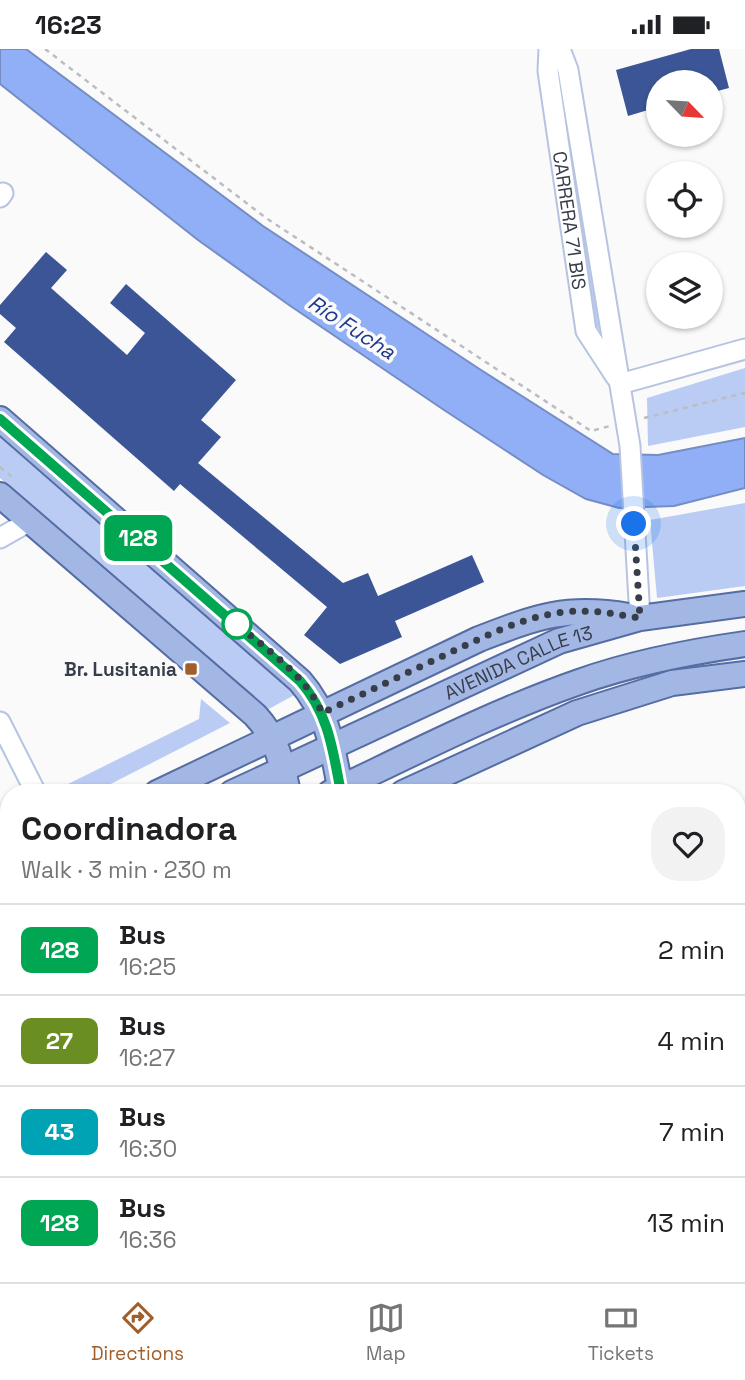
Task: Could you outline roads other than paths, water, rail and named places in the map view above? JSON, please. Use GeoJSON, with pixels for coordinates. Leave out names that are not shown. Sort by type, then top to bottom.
{"type":"FeatureCollection","features":[{"type":"Feature","properties":{"kind":"main road"},"geometry":{"type":"LineString","coordinates":[[0,419],[279,661],[312,694],[333,745],[336,784]]}},
{"type":"Feature","properties":{"kind":"main road"},"geometry":{"type":"LineString","coordinates":[[0,495],[249,709],[273,737],[286,784]]}},
{"type":"Feature","properties":{"kind":"main road"},"geometry":{"type":"LineString","coordinates":[[640,618],[745,604]]}},
{"type":"Feature","properties":{"kind":"main road","name":"AVENIDA CALLE 13"},"geometry":{"type":"LineString","coordinates":[[176,784],[479,639],[524,621],[550,614],[582,611],[600,611],[640,618]]}},
{"type":"Feature","properties":{"kind":"main road","name":"AVENIDA CALLE 13"},"geometry":{"type":"LineString","coordinates":[[250,784],[549,645],[640,618]]}},
{"type":"Feature","properties":{"kind":"main road","name":"AVENIDA CALLE 13"},"geometry":{"type":"LineString","coordinates":[[352,784],[482,721],[549,693],[627,667],[700,650],[745,644]]}},
{"type":"Feature","properties":{"kind":"main road"},"geometry":{"type":"LineString","coordinates":[[646,690],[700,650]]}},
{"type":"Feature","properties":{"kind":"main road"},"geometry":{"type":"LineString","coordinates":[[422,784],[567,717],[646,690],[692,680],[745,674]]}},
{"type":"Feature","properties":{"kind":"street","name":"CARRERA 71 BIS"},"geometry":{"type":"LineString","coordinates":[[549,49],[548,71],[586,331],[620,384]]}},
{"type":"Feature","properties":{"kind":"street","name":"CARRERA 71 BIS"},"geometry":{"type":"LineString","coordinates":[[560,49],[568,70],[630,446],[640,618]]}},
{"type":"Feature","properties":{"kind":"street"},"geometry":{"type":"LineString","coordinates":[[620,384],[745,349]]}},
{"type":"Feature","properties":{"kind":"street"},"geometry":{"type":"LineString","coordinates":[[0,538],[30,521]]}},
{"type":"Feature","properties":{"kind":"street"},"geometry":{"type":"LineString","coordinates":[[0,722],[31,784]]}},
{"type":"Feature","properties":{"kind":"water","name":"Río Fucha"},"geometry":{"type":"Polygon","coordinates":[[[0,49],[26,49],[263,226],[613,454],[658,455],[745,438],[745,488],[674,506],[619,508],[586,499],[543,475],[289,305],[198,240],[0,84],[0,49]]]}},
{"type":"Feature","properties":{"kind":"place","name":"Br. Lusitania"},"geometry":{"type":"Point","coordinates":[191,669]}}]}
